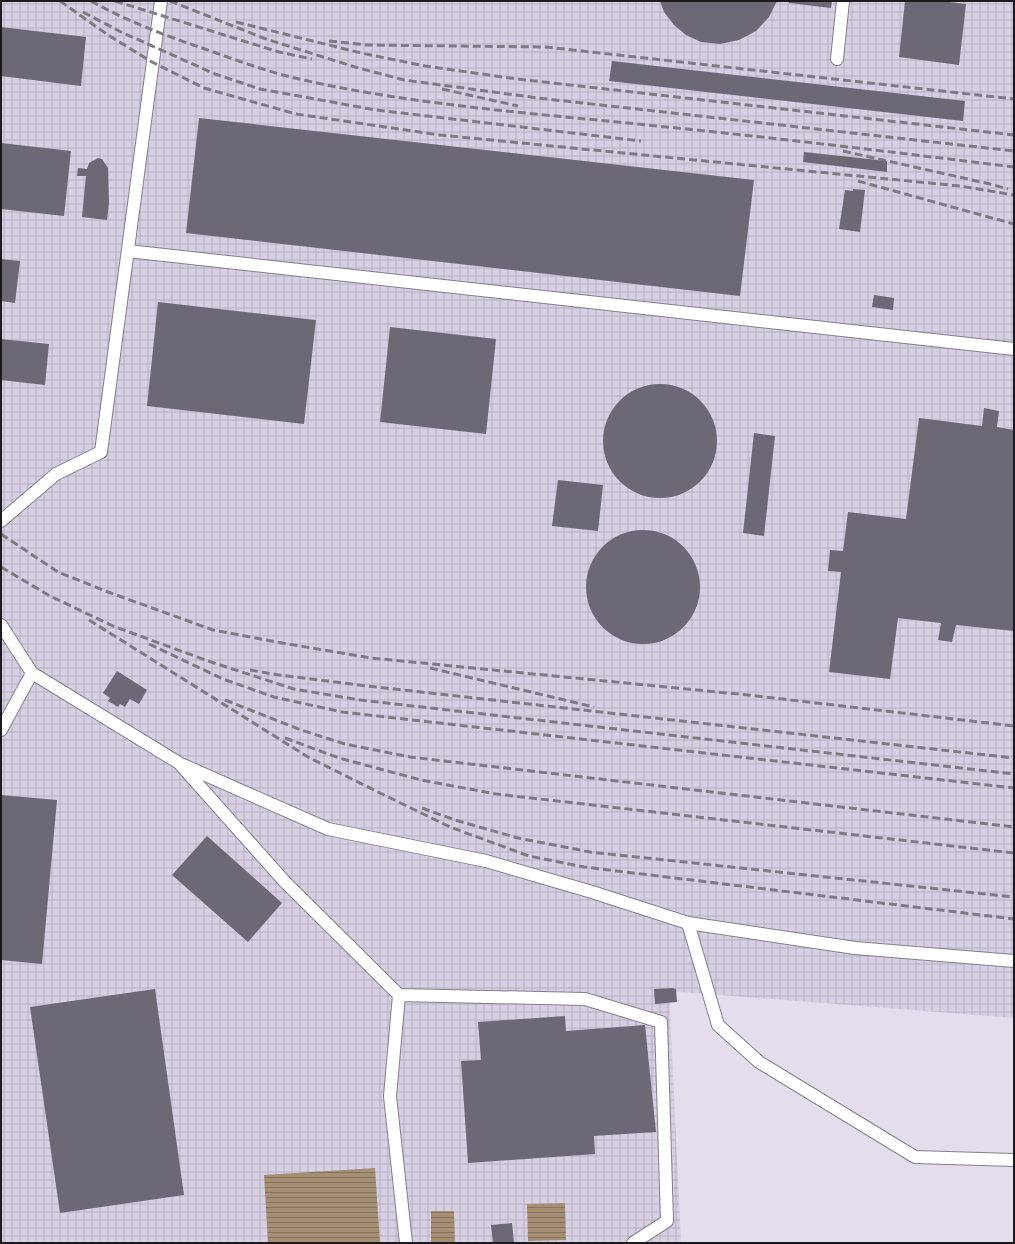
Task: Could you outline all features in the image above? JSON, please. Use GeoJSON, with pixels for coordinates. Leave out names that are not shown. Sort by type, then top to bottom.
{"type":"FeatureCollection","features":[{"type":"Feature","properties":{"kind":"lane"},"geometry":{"type":"LineString","coordinates":[[1,521],[56,474],[101,452],[161,1]]}},
{"type":"Feature","properties":{"kind":"lane"},"geometry":{"type":"LineString","coordinates":[[837,59],[843,1]]}},
{"type":"Feature","properties":{"kind":"lane"},"geometry":{"type":"LineString","coordinates":[[128,252],[1014,349]]}},
{"type":"Feature","properties":{"kind":"lane"},"geometry":{"type":"LineString","coordinates":[[1,626],[32,673],[179,763],[328,829],[486,861],[592,892],[688,923],[855,948],[1014,961]]}},
{"type":"Feature","properties":{"kind":"lane"},"geometry":{"type":"LineString","coordinates":[[1,730],[32,673]]}},
{"type":"Feature","properties":{"kind":"lane"},"geometry":{"type":"LineString","coordinates":[[179,763],[285,882],[399,995],[585,999],[661,1022],[667,1221],[633,1243]]}},
{"type":"Feature","properties":{"kind":"lane"},"geometry":{"type":"LineString","coordinates":[[688,923],[718,1025],[759,1062],[914,1157],[1014,1160]]}},
{"type":"Feature","properties":{"kind":"lane"},"geometry":{"type":"LineString","coordinates":[[399,995],[390,1096],[406,1243]]}},
{"type":"Feature","properties":{"kind":"shaded area"},"geometry":{"type":"Polygon","coordinates":[[[1,1],[1014,1],[1014,1018],[669,991],[681,1243],[1,1243],[1,1]]]}},
{"type":"Feature","properties":{"kind":"shaded area"},"geometry":{"type":"Polygon","coordinates":[[[375,1168],[380,1243],[268,1243],[264,1175],[375,1168]]]}},
{"type":"Feature","properties":{"kind":"shaded area"},"geometry":{"type":"Polygon","coordinates":[[[565,1203],[566,1240],[528,1241],[527,1204],[565,1203]]]}},
{"type":"Feature","properties":{"kind":"shaded area"},"geometry":{"type":"Polygon","coordinates":[[[431,1211],[454,1211],[455,1243],[431,1243],[431,1211]]]}},
{"type":"Feature","properties":{"kind":"building"},"geometry":{"type":"Polygon","coordinates":[[[660,1],[777,1],[769,17],[756,31],[739,40],[720,44],[701,42],[686,35],[674,25],[664,12],[660,1]]]}},
{"type":"Feature","properties":{"kind":"building"},"geometry":{"type":"Polygon","coordinates":[[[789,1],[832,1],[831,8],[789,3],[789,1]]]}},
{"type":"Feature","properties":{"kind":"building"},"geometry":{"type":"Polygon","coordinates":[[[905,1],[941,1],[966,4],[959,65],[899,57],[905,1]]]}},
{"type":"Feature","properties":{"kind":"building"},"geometry":{"type":"Polygon","coordinates":[[[1,27],[86,37],[81,86],[1,76],[1,27]]]}},
{"type":"Feature","properties":{"kind":"building"},"geometry":{"type":"Polygon","coordinates":[[[612,61],[965,101],[963,121],[609,81],[612,61]]]}},
{"type":"Feature","properties":{"kind":"building"},"geometry":{"type":"Polygon","coordinates":[[[199,118],[754,180],[740,296],[186,233],[199,118]]]}},
{"type":"Feature","properties":{"kind":"building"},"geometry":{"type":"Polygon","coordinates":[[[1,143],[71,151],[64,216],[1,209],[1,143]]]}},
{"type":"Feature","properties":{"kind":"building"},"geometry":{"type":"Polygon","coordinates":[[[804,152],[887,161],[887,172],[803,162],[804,152]]]}},
{"type":"Feature","properties":{"kind":"building"},"geometry":{"type":"Polygon","coordinates":[[[98,158],[102,159],[108,168],[109,203],[107,220],[82,217],[86,176],[77,176],[78,168],[87,169],[89,163],[98,158]]]}},
{"type":"Feature","properties":{"kind":"building"},"geometry":{"type":"Polygon","coordinates":[[[853,189],[865,190],[860,232],[839,229],[845,190],[853,191],[853,189]]]}},
{"type":"Feature","properties":{"kind":"building"},"geometry":{"type":"Polygon","coordinates":[[[1,259],[20,261],[15,303],[1,301],[1,259]]]}},
{"type":"Feature","properties":{"kind":"building"},"geometry":{"type":"Polygon","coordinates":[[[874,295],[894,298],[893,310],[872,307],[874,295]]]}},
{"type":"Feature","properties":{"kind":"building"},"geometry":{"type":"Polygon","coordinates":[[[158,302],[316,320],[304,424],[147,406],[158,302]]]}},
{"type":"Feature","properties":{"kind":"building"},"geometry":{"type":"Polygon","coordinates":[[[390,327],[496,339],[486,434],[380,422],[390,327]]]}},
{"type":"Feature","properties":{"kind":"building"},"geometry":{"type":"Polygon","coordinates":[[[1,339],[49,344],[45,385],[1,380],[1,339]]]}},
{"type":"Feature","properties":{"kind":"building"},"geometry":{"type":"Polygon","coordinates":[[[660,384],[682,388],[700,401],[713,419],[717,441],[713,463],[700,481],[682,494],[660,498],[638,494],[620,481],[607,463],[603,441],[607,419],[620,401],[638,388],[660,384]]]}},
{"type":"Feature","properties":{"kind":"building"},"geometry":{"type":"Polygon","coordinates":[[[984,408],[999,411],[997,427],[1014,430],[1014,631],[956,625],[952,642],[938,640],[941,623],[898,618],[890,679],[829,672],[841,572],[828,571],[830,550],[843,551],[848,512],[906,519],[919,418],[982,426],[984,408]]]}},
{"type":"Feature","properties":{"kind":"building"},"geometry":{"type":"Polygon","coordinates":[[[754,433],[775,436],[764,536],[743,533],[754,433]]]}},
{"type":"Feature","properties":{"kind":"building"},"geometry":{"type":"Polygon","coordinates":[[[558,480],[603,485],[598,531],[552,526],[558,480]]]}},
{"type":"Feature","properties":{"kind":"building"},"geometry":{"type":"Polygon","coordinates":[[[643,530],[665,534],[683,547],[696,565],[700,587],[696,609],[683,627],[665,640],[643,644],[621,640],[603,627],[590,609],[586,587],[590,565],[603,547],[621,534],[643,530]]]}},
{"type":"Feature","properties":{"kind":"building"},"geometry":{"type":"Polygon","coordinates":[[[117,671],[147,690],[139,704],[130,699],[125,707],[120,704],[118,707],[108,701],[110,698],[103,693],[117,671]]]}},
{"type":"Feature","properties":{"kind":"building"},"geometry":{"type":"Polygon","coordinates":[[[1,795],[57,800],[42,964],[1,960],[1,795]]]}},
{"type":"Feature","properties":{"kind":"building"},"geometry":{"type":"Polygon","coordinates":[[[207,836],[282,903],[248,942],[172,875],[207,836]]]}},
{"type":"Feature","properties":{"kind":"building"},"geometry":{"type":"Polygon","coordinates":[[[155,989],[184,1195],[60,1213],[30,1007],[155,989]]]}},
{"type":"Feature","properties":{"kind":"building"},"geometry":{"type":"Polygon","coordinates":[[[654,989],[676,989],[677,1002],[655,1004],[654,989]]]}},
{"type":"Feature","properties":{"kind":"building"},"geometry":{"type":"Polygon","coordinates":[[[565,1016],[566,1031],[645,1025],[656,1132],[594,1136],[595,1154],[468,1163],[461,1061],[481,1060],[478,1022],[565,1016]]]}},
{"type":"Feature","properties":{"kind":"building"},"geometry":{"type":"Polygon","coordinates":[[[512,1223],[514,1243],[493,1243],[491,1225],[512,1223]]]}},
{"type":"Feature","properties":{"kind":"railway"},"geometry":{"type":"LineString","coordinates":[[60,1],[108,35],[152,62],[204,88],[296,114],[440,135],[960,186],[1014,195]]}},
{"type":"Feature","properties":{"kind":"railway"},"geometry":{"type":"LineString","coordinates":[[91,1],[147,28],[176,39],[287,76],[342,88],[429,102],[876,150],[1014,167]]}},
{"type":"Feature","properties":{"kind":"railway"},"geometry":{"type":"LineString","coordinates":[[115,1],[279,52],[312,59]]}},
{"type":"Feature","properties":{"kind":"railway"},"geometry":{"type":"LineString","coordinates":[[170,1],[266,39],[355,67],[404,80],[538,98],[1014,151]]}},
{"type":"Feature","properties":{"kind":"railway"},"geometry":{"type":"LineString","coordinates":[[83,12],[121,32],[215,74],[260,89],[376,110],[641,141]]}},
{"type":"Feature","properties":{"kind":"railway"},"geometry":{"type":"LineString","coordinates":[[236,22],[361,53],[425,66],[517,79],[1014,135]]}},
{"type":"Feature","properties":{"kind":"railway"},"geometry":{"type":"LineString","coordinates":[[329,41],[367,45],[546,47],[1014,99]]}},
{"type":"Feature","properties":{"kind":"railway"},"geometry":{"type":"LineString","coordinates":[[442,89],[518,106]]}},
{"type":"Feature","properties":{"kind":"railway"},"geometry":{"type":"LineString","coordinates":[[843,151],[1008,189]]}},
{"type":"Feature","properties":{"kind":"railway"},"geometry":{"type":"LineString","coordinates":[[858,181],[1014,224]]}},
{"type":"Feature","properties":{"kind":"railway"},"geometry":{"type":"LineString","coordinates":[[1,534],[58,572],[108,592],[213,630],[371,658],[748,695],[1014,726]]}},
{"type":"Feature","properties":{"kind":"railway"},"geometry":{"type":"LineString","coordinates":[[1,567],[50,596],[113,626],[211,662],[294,689],[360,700],[1014,774]]}},
{"type":"Feature","properties":{"kind":"railway"},"geometry":{"type":"LineString","coordinates":[[89,620],[308,757],[450,827],[529,856],[584,867],[1014,919]]}},
{"type":"Feature","properties":{"kind":"railway"},"geometry":{"type":"LineString","coordinates":[[149,644],[223,679],[274,697],[342,712],[1014,788]]}},
{"type":"Feature","properties":{"kind":"railway"},"geometry":{"type":"LineString","coordinates":[[430,668],[594,707]]}},
{"type":"Feature","properties":{"kind":"railway"},"geometry":{"type":"LineString","coordinates":[[250,670],[367,686],[1014,758]]}},
{"type":"Feature","properties":{"kind":"railway"},"geometry":{"type":"LineString","coordinates":[[225,700],[301,730],[345,744],[410,757],[1014,827]]}},
{"type":"Feature","properties":{"kind":"railway"},"geometry":{"type":"LineString","coordinates":[[285,738],[339,758],[421,780],[496,794],[1014,853]]}},
{"type":"Feature","properties":{"kind":"railway"},"geometry":{"type":"LineString","coordinates":[[422,808],[455,820],[518,838],[590,852],[1014,897]]}}]}
